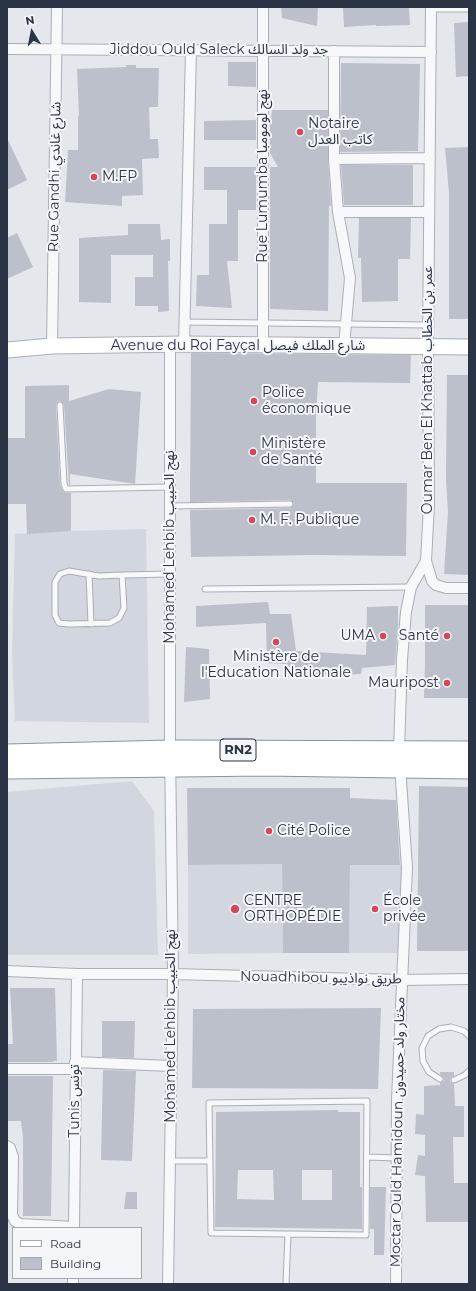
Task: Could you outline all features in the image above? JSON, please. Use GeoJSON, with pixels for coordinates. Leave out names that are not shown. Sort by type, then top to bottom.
{"type":"FeatureCollection","features":[{"type":"Feature","properties":{"kind":"highway","name":"RN2"},"geometry":{"type":"LineString","coordinates":[[7,769],[170,758],[264,749],[400,760],[469,769]]}},
{"type":"Feature","properties":{"kind":"highway","name":"RN2"},"geometry":{"type":"LineString","coordinates":[[400,760],[469,752]]}},
{"type":"Feature","properties":{"kind":"highway","name":"RN2"},"geometry":{"type":"LineString","coordinates":[[7,754],[170,758]]}},
{"type":"Feature","properties":{"kind":"street","name":"Rue Gandhi شارع غاندي"},"geometry":{"type":"LineString","coordinates":[[52,346],[57,7]]}},
{"type":"Feature","properties":{"kind":"street","name":"Rue Lumumba نهج لومومبا"},"geometry":{"type":"LineString","coordinates":[[263,7],[263,344]]}},
{"type":"Feature","properties":{"kind":"street","name":"Oumar Ben El Khattab عمر بن الخطاب"},"geometry":{"type":"LineString","coordinates":[[400,760],[404,632],[411,587],[426,561],[429,505],[428,325],[431,8]]}},
{"type":"Feature","properties":{"kind":"street","name":"Jiddou Ould Saleck جد ولد السالك"},"geometry":{"type":"LineString","coordinates":[[7,49],[431,52]]}},
{"type":"Feature","properties":{"kind":"street","name":"Mohamed Lehbib نهج الحبيب"},"geometry":{"type":"LineString","coordinates":[[168,1284],[173,974],[170,758],[170,487],[177,344],[184,322],[191,50]]}},
{"type":"Feature","properties":{"kind":"street"},"geometry":{"type":"LineString","coordinates":[[334,51],[334,159],[338,212],[350,278],[344,346]]}},
{"type":"Feature","properties":{"kind":"street"},"geometry":{"type":"LineString","coordinates":[[334,159],[430,158]]}},
{"type":"Feature","properties":{"kind":"street"},"geometry":{"type":"LineString","coordinates":[[338,212],[429,212]]}},
{"type":"Feature","properties":{"kind":"street","name":"Avenue du Roi Fayçal شارع الملك فيصل"},"geometry":{"type":"LineString","coordinates":[[7,350],[52,346],[177,344],[469,347]]}},
{"type":"Feature","properties":{"kind":"street"},"geometry":{"type":"LineString","coordinates":[[426,561],[432,581],[436,585],[446,588],[469,588]]}},
{"type":"Feature","properties":{"kind":"street","name":"Moctar Ould Hamidoun مختار ولد حميدون"},"geometry":{"type":"LineString","coordinates":[[396,1284],[397,1100],[407,868],[400,760]]}},
{"type":"Feature","properties":{"kind":"street","name":"Nouadhibou طريق نواذيبو"},"geometry":{"type":"LineString","coordinates":[[7,971],[77,974],[173,974],[401,980],[469,979]]}},
{"type":"Feature","properties":{"kind":"street","name":"Tunis تونس"},"geometry":{"type":"LineString","coordinates":[[74,1227],[77,974]]}},
{"type":"Feature","properties":{"kind":"street"},"geometry":{"type":"LineString","coordinates":[[7,1069],[75,1066],[171,1066]]}},
{"type":"Feature","properties":{"kind":"street"},"geometry":{"type":"LineString","coordinates":[[7,1146],[10,1148],[13,1157],[12,1215],[14,1221],[20,1224],[60,1227]]}},
{"type":"Feature","properties":{"kind":"lane"},"geometry":{"type":"LineString","coordinates":[[431,8],[469,9]]}},
{"type":"Feature","properties":{"kind":"lane"},"geometry":{"type":"LineString","coordinates":[[184,322],[428,325]]}},
{"type":"Feature","properties":{"kind":"lane"},"geometry":{"type":"LineString","coordinates":[[60,405],[64,484],[66,489],[170,487]]}},
{"type":"Feature","properties":{"kind":"lane"},"geometry":{"type":"LineString","coordinates":[[170,506],[290,504]]}},
{"type":"Feature","properties":{"kind":"lane"},"geometry":{"type":"LineString","coordinates":[[122,575],[124,608],[119,618],[110,623],[59,623],[55,615],[55,582],[60,574],[69,571],[89,574],[122,575],[170,574]]}},
{"type":"Feature","properties":{"kind":"lane"},"geometry":{"type":"LineString","coordinates":[[89,574],[91,624]]}},
{"type":"Feature","properties":{"kind":"lane"},"geometry":{"type":"LineString","coordinates":[[205,589],[411,587]]}},
{"type":"Feature","properties":{"kind":"lane"},"geometry":{"type":"LineString","coordinates":[[440,1079],[429,1072],[423,1061],[422,1048],[428,1036],[439,1028],[451,1027],[464,1031],[469,1036]]}},
{"type":"Feature","properties":{"kind":"lane"},"geometry":{"type":"LineString","coordinates":[[454,1080],[465,1075],[469,1071]]}},
{"type":"Feature","properties":{"kind":"lane"},"geometry":{"type":"LineString","coordinates":[[367,1101],[366,1235],[211,1233],[210,1161],[210,1103],[367,1101]]}},
{"type":"Feature","properties":{"kind":"lane"},"geometry":{"type":"LineString","coordinates":[[367,1157],[396,1158]]}},
{"type":"Feature","properties":{"kind":"lane"},"geometry":{"type":"LineString","coordinates":[[170,1161],[210,1161]]}},
{"type":"Feature","properties":{"kind":"lane"},"geometry":{"type":"LineString","coordinates":[[286,1284],[288,1234]]}},
{"type":"Feature","properties":{"kind":"shaded area"},"geometry":{"type":"Polygon","coordinates":[[[146,529],[149,723],[15,721],[12,652],[15,534],[146,529]]]}},
{"type":"Feature","properties":{"kind":"shaded area"},"geometry":{"type":"Polygon","coordinates":[[[132,781],[154,811],[158,955],[7,955],[7,792],[132,781]]]}},
{"type":"Feature","properties":{"kind":"shaded area","name":"CENTRE ORTHOPÉDIE"},"geometry":{"type":"Polygon","coordinates":[[[282,864],[283,953],[188,954],[188,865],[282,864]]]}},
{"type":"Feature","properties":{"kind":"shaded area","name":"École privée"},"geometry":{"type":"Polygon","coordinates":[[[350,865],[402,865],[398,953],[349,953],[350,865]]]}},
{"type":"Feature","properties":{"kind":"building"},"geometry":{"type":"Polygon","coordinates":[[[281,7],[318,7],[317,26],[282,18],[281,7]]]}},
{"type":"Feature","properties":{"kind":"building"},"geometry":{"type":"Polygon","coordinates":[[[343,7],[409,7],[410,25],[344,27],[343,7]]]}},
{"type":"Feature","properties":{"kind":"building"},"geometry":{"type":"Polygon","coordinates":[[[469,22],[469,76],[456,77],[454,23],[469,22]]]}},
{"type":"Feature","properties":{"kind":"building"},"geometry":{"type":"Polygon","coordinates":[[[228,62],[256,62],[256,87],[228,86],[228,62]]]}},
{"type":"Feature","properties":{"kind":"building"},"geometry":{"type":"Polygon","coordinates":[[[341,63],[420,64],[418,151],[340,152],[341,63]]]}},
{"type":"Feature","properties":{"kind":"building"},"geometry":{"type":"Polygon","coordinates":[[[126,65],[136,65],[136,68],[159,68],[158,107],[149,107],[150,139],[158,139],[159,158],[142,159],[143,195],[122,196],[122,206],[65,202],[68,150],[78,150],[79,116],[77,69],[126,67],[126,65]]]}},
{"type":"Feature","properties":{"kind":"building"},"geometry":{"type":"Polygon","coordinates":[[[272,110],[328,110],[328,159],[331,206],[329,206],[328,311],[270,309],[270,167],[278,167],[270,153],[270,120],[272,110]]]}},
{"type":"Feature","properties":{"kind":"building"},"geometry":{"type":"Polygon","coordinates":[[[256,120],[256,140],[204,140],[204,121],[256,120]]]}},
{"type":"Feature","properties":{"kind":"building"},"geometry":{"type":"Polygon","coordinates":[[[7,138],[27,180],[7,190],[7,138]]]}},
{"type":"Feature","properties":{"kind":"building"},"geometry":{"type":"Polygon","coordinates":[[[469,147],[469,319],[449,319],[449,193],[445,148],[469,147]]]}},
{"type":"Feature","properties":{"kind":"building"},"geometry":{"type":"Polygon","coordinates":[[[341,165],[413,165],[413,205],[344,205],[341,165]]]}},
{"type":"Feature","properties":{"kind":"building"},"geometry":{"type":"Polygon","coordinates":[[[204,167],[256,167],[256,210],[238,210],[238,261],[227,261],[232,308],[196,306],[197,275],[209,275],[209,224],[227,224],[227,190],[204,190],[204,167]]]}},
{"type":"Feature","properties":{"kind":"building"},"geometry":{"type":"Polygon","coordinates":[[[359,218],[411,218],[410,259],[398,259],[398,301],[362,302],[361,258],[358,258],[359,218]]]}},
{"type":"Feature","properties":{"kind":"building"},"geometry":{"type":"Polygon","coordinates":[[[128,224],[160,224],[161,240],[170,239],[170,261],[168,261],[169,311],[158,312],[158,306],[135,306],[135,277],[153,277],[153,255],[111,255],[111,303],[79,302],[79,238],[128,235],[128,224]]]}},
{"type":"Feature","properties":{"kind":"building"},"geometry":{"type":"Polygon","coordinates":[[[17,233],[33,267],[7,279],[7,238],[17,233]]]}},
{"type":"Feature","properties":{"kind":"building"},"geometry":{"type":"Polygon","coordinates":[[[191,353],[411,355],[410,383],[318,382],[316,418],[316,483],[407,483],[406,556],[312,555],[191,557],[190,510],[290,508],[294,504],[290,500],[190,502],[191,353]]]}},
{"type":"Feature","properties":{"kind":"building"},"geometry":{"type":"Polygon","coordinates":[[[447,375],[469,375],[469,575],[444,574],[448,512],[446,480],[447,375]]]}},
{"type":"Feature","properties":{"kind":"building"},"geometry":{"type":"Polygon","coordinates":[[[69,385],[69,401],[109,389],[141,392],[135,484],[70,474],[69,485],[64,405],[62,402],[58,401],[56,405],[60,484],[63,492],[71,493],[71,531],[27,534],[26,504],[7,504],[7,438],[25,438],[25,386],[69,385]]]}},
{"type":"Feature","properties":{"kind":"building"},"geometry":{"type":"Polygon","coordinates":[[[268,602],[270,614],[291,614],[296,651],[366,655],[367,607],[398,606],[395,665],[362,668],[361,674],[286,677],[285,664],[267,663],[266,623],[196,627],[196,606],[268,602]]]}},
{"type":"Feature","properties":{"kind":"building","name":"Santé"},"geometry":{"type":"Polygon","coordinates":[[[425,605],[469,605],[469,698],[424,698],[425,605]]]}},
{"type":"Feature","properties":{"kind":"building"},"geometry":{"type":"Polygon","coordinates":[[[186,647],[209,649],[210,699],[184,702],[186,647]]]}},
{"type":"Feature","properties":{"kind":"building"},"geometry":{"type":"Polygon","coordinates":[[[419,786],[469,787],[469,951],[417,951],[419,786]]]}},
{"type":"Feature","properties":{"kind":"building"},"geometry":{"type":"Polygon","coordinates":[[[187,788],[350,788],[350,798],[396,800],[400,865],[350,865],[349,953],[283,953],[282,864],[188,865],[187,788]]]}},
{"type":"Feature","properties":{"kind":"building"},"geometry":{"type":"Polygon","coordinates":[[[10,988],[55,988],[57,1061],[7,1062],[7,1044],[13,1044],[10,988]]]}},
{"type":"Feature","properties":{"kind":"building"},"geometry":{"type":"Polygon","coordinates":[[[381,1008],[378,1089],[192,1088],[193,1009],[381,1008]]]}},
{"type":"Feature","properties":{"kind":"building"},"geometry":{"type":"Polygon","coordinates":[[[102,1021],[135,1021],[134,1058],[102,1057],[102,1021]]]}},
{"type":"Feature","properties":{"kind":"building"},"geometry":{"type":"Polygon","coordinates":[[[103,1070],[136,1071],[132,1161],[101,1160],[103,1070]]]}},
{"type":"Feature","properties":{"kind":"building"},"geometry":{"type":"Polygon","coordinates":[[[440,1072],[454,1072],[454,1076],[451,1077],[450,1080],[451,1083],[454,1084],[455,1106],[464,1106],[464,1137],[453,1137],[454,1183],[469,1183],[469,1222],[426,1222],[425,1176],[415,1175],[418,1155],[425,1156],[425,1135],[415,1134],[416,1114],[424,1115],[424,1086],[440,1085],[440,1083],[444,1081],[444,1078],[440,1072]]]}},
{"type":"Feature","properties":{"kind":"building"},"geometry":{"type":"Polygon","coordinates":[[[7,1076],[53,1076],[51,1216],[23,1216],[23,1138],[21,1121],[7,1121],[7,1076]]]}},
{"type":"Feature","properties":{"kind":"building"},"geometry":{"type":"Polygon","coordinates":[[[338,1110],[338,1112],[360,1112],[360,1187],[362,1187],[362,1229],[215,1227],[216,1112],[338,1110]],[[238,1170],[237,1199],[274,1200],[273,1170],[238,1170]],[[302,1170],[302,1200],[332,1200],[332,1170],[302,1170]]]}},
{"type":"Feature","properties":{"kind":"building"},"geometry":{"type":"Polygon","coordinates":[[[370,1187],[386,1187],[384,1255],[374,1255],[374,1229],[370,1229],[370,1187]]]}},
{"type":"Feature","properties":{"kind":"building"},"geometry":{"type":"Polygon","coordinates":[[[126,1192],[137,1192],[137,1209],[124,1209],[126,1192]]]}},
{"type":"Feature","properties":{"kind":"place","name":"Notaire كاتب العدل"},"geometry":{"type":"Point","coordinates":[300,132]}},
{"type":"Feature","properties":{"kind":"place","name":"M.FP"},"geometry":{"type":"Point","coordinates":[94,177]}},
{"type":"Feature","properties":{"kind":"place","name":"Police économique"},"geometry":{"type":"Point","coordinates":[254,401]}},
{"type":"Feature","properties":{"kind":"place","name":"Ministère de Santé"},"geometry":{"type":"Point","coordinates":[253,452]}},
{"type":"Feature","properties":{"kind":"place","name":"M. F. Publique"},"geometry":{"type":"Point","coordinates":[252,520]}},
{"type":"Feature","properties":{"kind":"place","name":"UMA"},"geometry":{"type":"Point","coordinates":[383,636]}},
{"type":"Feature","properties":{"kind":"place","name":"Santé"},"geometry":{"type":"Point","coordinates":[447,636]}},
{"type":"Feature","properties":{"kind":"place","name":"Ministère de l'Education Nationale"},"geometry":{"type":"Point","coordinates":[276,642]}},
{"type":"Feature","properties":{"kind":"place","name":"Mauripost"},"geometry":{"type":"Point","coordinates":[447,683]}},
{"type":"Feature","properties":{"kind":"place","name":"Cité Police"},"geometry":{"type":"Point","coordinates":[269,831]}},
{"type":"Feature","properties":{"kind":"place","name":"CENTRE ORTHOPÉDIE"},"geometry":{"type":"Point","coordinates":[235,909]}},
{"type":"Feature","properties":{"kind":"place","name":"École privée"},"geometry":{"type":"Point","coordinates":[375,909]}}]}
